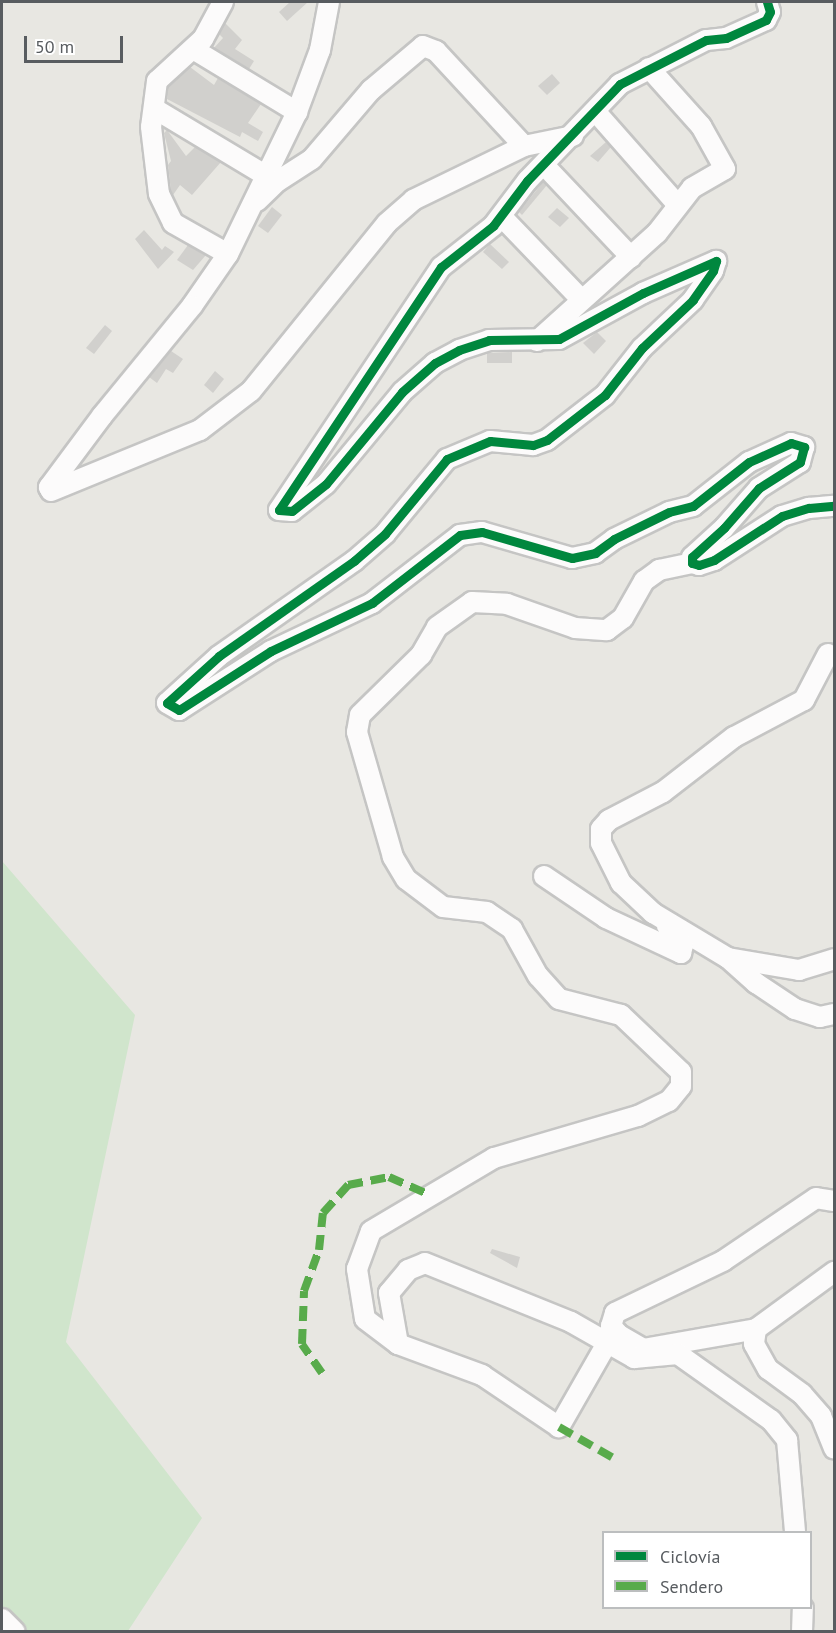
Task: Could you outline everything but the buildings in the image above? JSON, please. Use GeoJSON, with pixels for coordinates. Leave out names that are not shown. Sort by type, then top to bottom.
{"type":"FeatureCollection","features":[{"type":"Feature","properties":{"kind":"street"},"geometry":{"type":"LineString","coordinates":[[223,2],[215,21],[193,49],[157,81],[152,127],[159,194],[173,223],[228,254]]}},
{"type":"Feature","properties":{"kind":"street"},"geometry":{"type":"LineString","coordinates":[[329,2],[320,50],[297,112],[228,254],[192,306],[102,416],[49,487],[51,491],[200,430],[251,391],[387,224],[413,200],[524,146],[573,136]]}},
{"type":"Feature","properties":{"kind":"street"},"geometry":{"type":"LineString","coordinates":[[692,563],[692,557],[724,528],[759,488],[800,462],[805,453],[799,442],[749,462],[693,506],[669,512],[614,539],[595,553],[572,558],[482,532],[460,535],[372,603],[271,651],[179,710],[168,707],[175,694],[219,656],[354,561],[385,534],[447,459],[490,441],[541,444],[605,395],[642,348],[701,290],[716,261],[642,293],[559,339],[489,340],[435,363],[402,392],[326,484],[292,511],[279,510],[309,470],[333,424],[441,267],[502,217],[517,192],[573,136],[620,84],[706,40],[726,38],[766,20],[770,12],[767,2]]}},
{"type":"Feature","properties":{"kind":"street"},"geometry":{"type":"LineString","coordinates":[[251,208],[278,181],[312,159],[371,90],[423,46],[436,51],[524,146]]}},
{"type":"Feature","properties":{"kind":"street"},"geometry":{"type":"LineString","coordinates":[[193,49],[297,112]]}},
{"type":"Feature","properties":{"kind":"street"},"geometry":{"type":"LineString","coordinates":[[537,341],[580,298],[657,233],[676,203],[692,188],[725,169],[701,126],[649,68]]}},
{"type":"Feature","properties":{"kind":"street"},"geometry":{"type":"LineString","coordinates":[[155,109],[265,175]]}},
{"type":"Feature","properties":{"kind":"street"},"geometry":{"type":"LineString","coordinates":[[595,111],[676,203]]}},
{"type":"Feature","properties":{"kind":"street"},"geometry":{"type":"LineString","coordinates":[[544,165],[631,257]]}},
{"type":"Feature","properties":{"kind":"street"},"geometry":{"type":"LineString","coordinates":[[502,217],[580,298]]}},
{"type":"Feature","properties":{"kind":"street"},"geometry":{"type":"LineString","coordinates":[[606,1345],[559,1427],[482,1376],[398,1344],[365,1319],[357,1269],[371,1231],[494,1158],[638,1116],[669,1101],[681,1086],[681,1072],[621,1015],[559,999],[538,976],[512,929],[487,912],[443,907],[406,879],[393,857],[357,732],[360,715],[422,655],[436,627],[472,602],[507,604],[575,628],[607,630],[623,618],[644,581],[659,570],[692,563],[699,565],[714,560],[782,516],[834,506]]}},
{"type":"Feature","properties":{"kind":"street"},"geometry":{"type":"LineString","coordinates":[[544,876],[606,918],[681,953],[683,945],[621,883],[601,843],[601,829],[609,820],[663,792],[734,737],[804,700],[832,653]]}},
{"type":"Feature","properties":{"kind":"street"},"geometry":{"type":"LineString","coordinates":[[653,913],[728,958],[756,983],[795,1009],[820,1017],[834,1014]]}},
{"type":"Feature","properties":{"kind":"street"},"geometry":{"type":"LineString","coordinates":[[728,958],[800,970],[834,959]]}},
{"type":"Feature","properties":{"kind":"street"},"geometry":{"type":"LineString","coordinates":[[795,1531],[787,1440],[771,1420],[677,1348],[643,1349],[619,1335],[611,1326],[615,1313],[723,1261],[816,1198],[834,1201]]}},
{"type":"Feature","properties":{"kind":"street"},"geometry":{"type":"LineString","coordinates":[[398,1344],[389,1293],[408,1270],[425,1263],[571,1322],[606,1345],[634,1358],[756,1329],[834,1272]]}},
{"type":"Feature","properties":{"kind":"street"},"geometry":{"type":"LineString","coordinates":[[756,1329],[754,1344],[768,1369],[802,1394],[821,1416],[834,1449]]}},
{"type":"Feature","properties":{"kind":"street"},"geometry":{"type":"LineString","coordinates":[[802,1632],[803,1609]]}},
{"type":"Feature","properties":{"kind":"street"},"geometry":{"type":"LineString","coordinates":[[2,1619],[15,1632]]}},
{"type":"Feature","properties":{"kind":"green space"},"geometry":{"type":"Polygon","coordinates":[[[2,861],[135,1015],[66,1342],[202,1518],[128,1631],[2,1631],[2,861]]]}},
{"type":"Feature","properties":{"kind":"marked path"},"geometry":{"type":"LineString","coordinates":[[322,1373],[302,1344],[304,1291],[319,1250],[323,1213],[348,1185],[389,1177],[430,1195]]}},
{"type":"Feature","properties":{"kind":"marked path"},"geometry":{"type":"LineString","coordinates":[[559,1427],[615,1459]]}},
{"type":"Feature","properties":{"kind":"cycle path"},"geometry":{"type":"LineString","coordinates":[[767,2],[770,12],[766,20],[726,38],[706,40],[620,84],[527,181],[493,226],[441,267],[279,510],[292,511],[326,484],[402,392],[435,363],[459,350],[489,340],[559,339],[643,293],[716,261],[713,271],[693,300],[642,348],[605,395],[547,440],[533,445],[490,441],[447,459],[385,534],[354,561],[219,656],[167,703],[179,710],[271,651],[372,603],[460,535],[482,532],[572,558],[595,553],[614,539],[669,512],[693,506],[749,462],[791,443],[804,447],[800,462],[759,488],[724,528],[692,557],[692,563],[699,565],[714,560],[782,516],[809,508],[834,506]]}}]}
